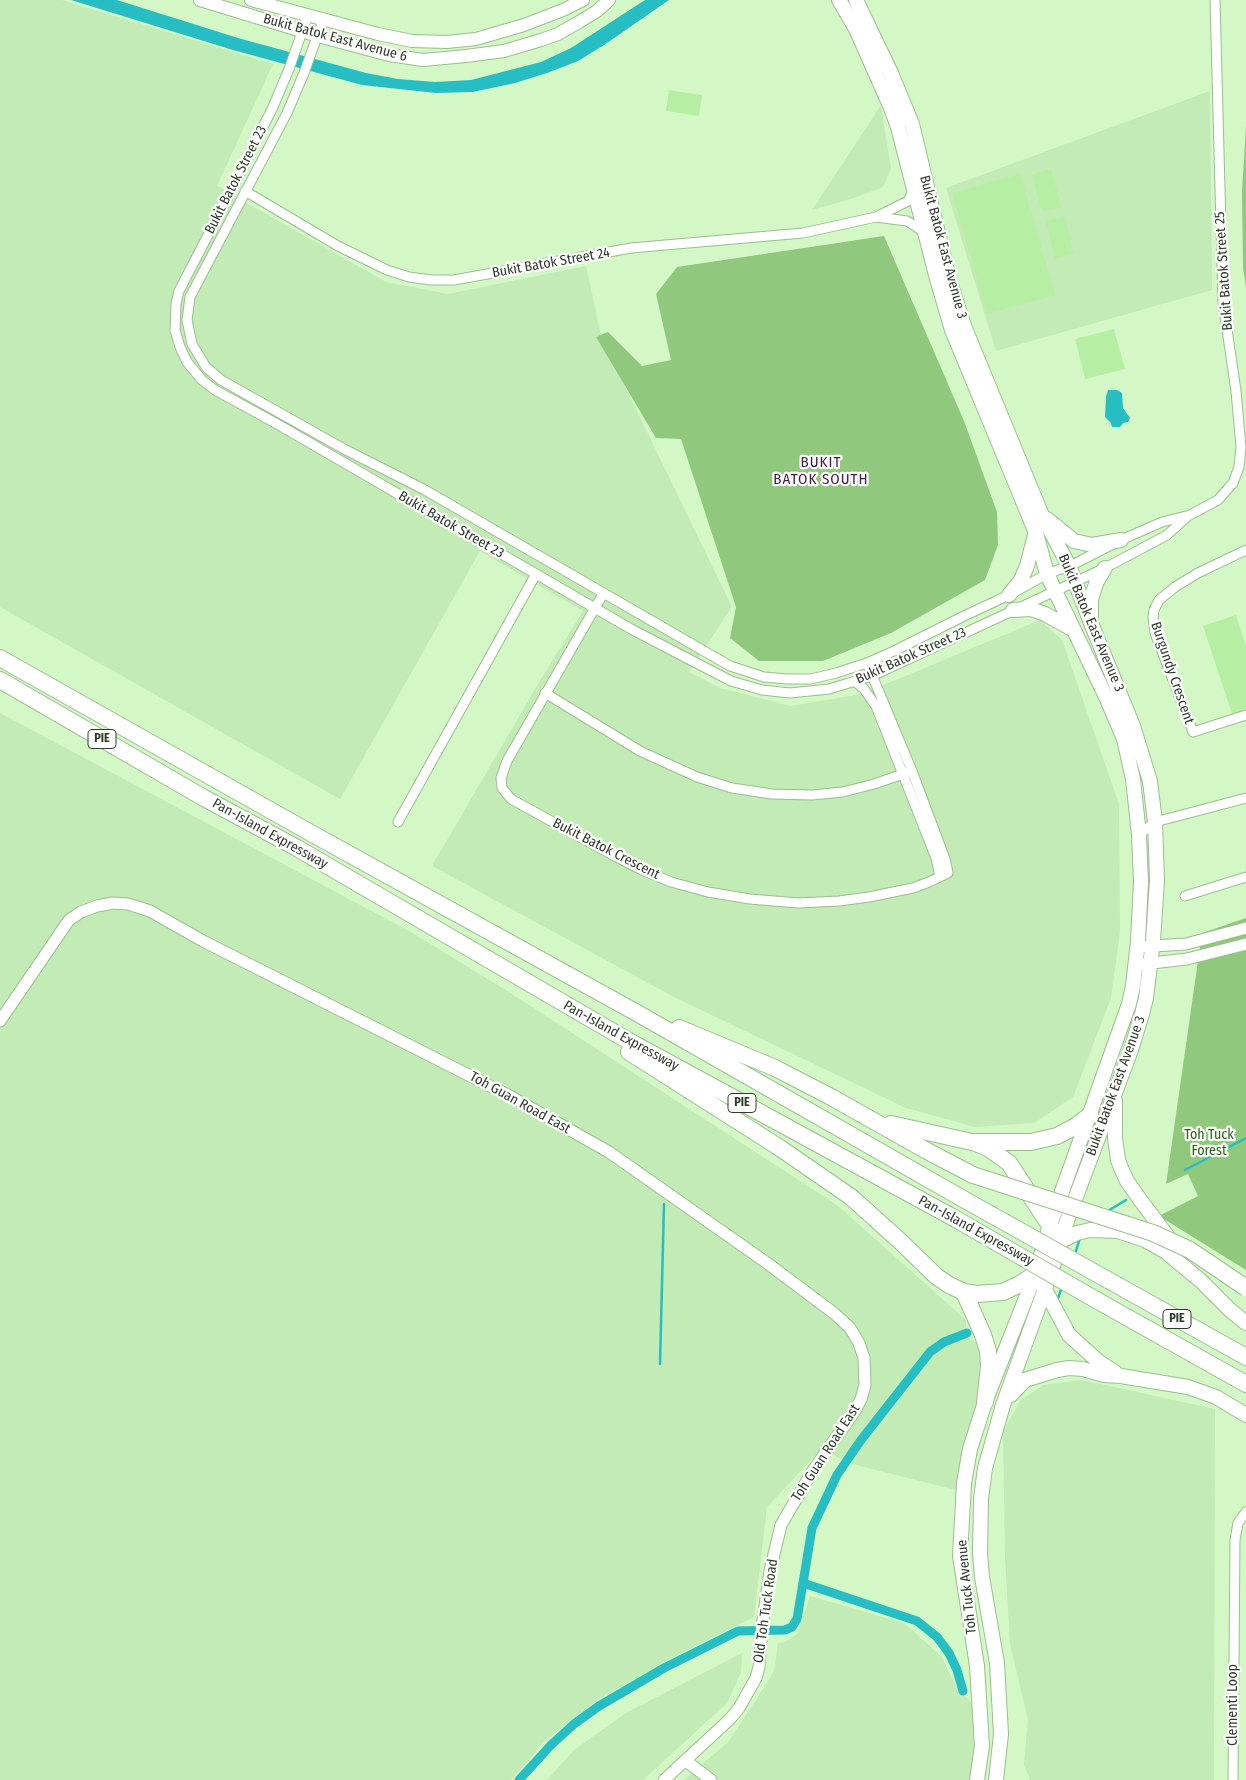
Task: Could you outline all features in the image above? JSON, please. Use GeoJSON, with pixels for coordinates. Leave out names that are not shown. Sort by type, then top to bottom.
{"type":"FeatureCollection","features":[{"type":"Feature","properties":{"kind":"highway","name":"Pan-Island Expressway"},"geometry":{"type":"LineString","coordinates":[[0,656],[25,672],[309,832],[637,1012],[1246,1358]]}},
{"type":"Feature","properties":{"kind":"highway","name":"Pan-Island Expressway"},"geometry":{"type":"LineString","coordinates":[[0,680],[204,798],[297,848],[627,1040],[954,1218],[1246,1384]]}},
{"type":"Feature","properties":{"kind":"highway"},"geometry":{"type":"LineString","coordinates":[[530,985],[546,999],[808,1166],[868,1211],[936,1276],[949,1285],[964,1292],[977,1294],[1003,1292],[1035,1275],[1047,1259]]}},
{"type":"Feature","properties":{"kind":"highway"},"geometry":{"type":"LineString","coordinates":[[637,1012],[686,1030],[774,1068],[973,1175],[1153,1232],[1190,1250],[1246,1288]]}},
{"type":"Feature","properties":{"kind":"highway"},"geometry":{"type":"LineString","coordinates":[[972,1142],[1031,1142],[1045,1140],[1076,1126],[1090,1115]]}},
{"type":"Feature","properties":{"kind":"highway"},"geometry":{"type":"LineString","coordinates":[[867,1117],[910,1129],[972,1142],[988,1148],[1009,1164],[1060,1241]]}},
{"type":"Feature","properties":{"kind":"highway"},"geometry":{"type":"LineString","coordinates":[[964,1292],[983,1334],[988,1351],[989,1366],[985,1402]]}},
{"type":"Feature","properties":{"kind":"main road","name":"Bukit Batok East Avenue 6"},"geometry":{"type":"LineString","coordinates":[[200,0],[318,36],[389,55],[423,60],[504,51],[558,34],[597,11],[609,0]]}},
{"type":"Feature","properties":{"kind":"main road","name":"Bukit Batok East Avenue 6"},"geometry":{"type":"LineString","coordinates":[[251,0],[323,20],[412,41],[447,42],[476,39],[524,25],[583,0]]}},
{"type":"Feature","properties":{"kind":"main road","name":"Bukit Batok East Avenue 3"},"geometry":{"type":"LineString","coordinates":[[839,0],[856,29],[898,128],[952,330],[1036,533],[1047,574],[1107,699],[1125,743],[1133,779],[1139,835],[1141,882],[1138,948],[1129,1004],[1050,1225],[1047,1259]]}},
{"type":"Feature","properties":{"kind":"main road","name":"Bukit Batok East Avenue 3"},"geometry":{"type":"LineString","coordinates":[[856,0],[912,124],[950,279],[964,326],[1041,513],[1076,581],[1090,623],[1134,726],[1150,781],[1155,822],[1157,880],[1151,964],[1146,998],[1138,1030],[1060,1241],[1047,1259]]}},
{"type":"Feature","properties":{"kind":"main road"},"geometry":{"type":"LineString","coordinates":[[1041,513],[1072,540],[1092,545],[1121,540]]}},
{"type":"Feature","properties":{"kind":"main road"},"geometry":{"type":"LineString","coordinates":[[1009,595],[1021,580],[1036,533]]}},
{"type":"Feature","properties":{"kind":"main road"},"geometry":{"type":"LineString","coordinates":[[1090,623],[1091,599],[1097,582],[1105,568]]}},
{"type":"Feature","properties":{"kind":"main road"},"geometry":{"type":"LineString","coordinates":[[1013,610],[1031,608],[1075,630]]}},
{"type":"Feature","properties":{"kind":"main road"},"geometry":{"type":"LineString","coordinates":[[1115,1093],[1115,1138],[1118,1160],[1126,1181],[1201,1282]]}},
{"type":"Feature","properties":{"kind":"main road"},"geometry":{"type":"LineString","coordinates":[[1060,1241],[1077,1233],[1090,1230],[1118,1231],[1145,1240],[1166,1252],[1246,1323]]}},
{"type":"Feature","properties":{"kind":"main road","name":"Toh Tuck Avenue"},"geometry":{"type":"LineString","coordinates":[[996,1780],[1001,1734],[998,1663],[982,1577],[981,1499],[985,1468],[1003,1405],[1045,1289],[1047,1259]]}},
{"type":"Feature","properties":{"kind":"main road"},"geometry":{"type":"LineString","coordinates":[[1035,1275],[1045,1289],[1069,1336],[1099,1362],[1121,1376]]}},
{"type":"Feature","properties":{"kind":"main road","name":"Toh Tuck Avenue"},"geometry":{"type":"LineString","coordinates":[[977,1780],[982,1746],[977,1666],[960,1556],[964,1482],[970,1449],[985,1402],[1035,1275]]}},
{"type":"Feature","properties":{"kind":"main road"},"geometry":{"type":"LineString","coordinates":[[1003,1405],[1025,1380],[1069,1368],[1197,1390],[1216,1397],[1246,1415]]}},
{"type":"Feature","properties":{"kind":"street","name":"Bukit Batok Street 25"},"geometry":{"type":"LineString","coordinates":[[1076,581],[1167,535],[1188,516],[1218,500],[1233,482],[1239,467],[1241,447],[1236,390],[1223,302],[1215,0]]}},
{"type":"Feature","properties":{"kind":"street","name":"Bukit Batok Street 23"},"geometry":{"type":"LineString","coordinates":[[308,15],[304,31],[273,107],[179,290],[175,312],[177,339],[187,362],[202,380],[215,390],[288,430],[630,629],[731,681],[751,688],[790,693],[829,689],[856,682],[1076,581]]}},
{"type":"Feature","properties":{"kind":"street","name":"Bukit Batok Street 23"},"geometry":{"type":"LineString","coordinates":[[323,20],[304,74],[287,113],[193,288],[189,302],[189,336],[196,353],[206,367],[221,380],[344,449],[425,490],[730,666],[748,673],[781,679],[811,679],[867,663],[1009,595],[1047,574],[1069,566]]}},
{"type":"Feature","properties":{"kind":"street","name":"Bukit Batok Street 24"},"geometry":{"type":"LineString","coordinates":[[245,191],[338,246],[387,270],[409,277],[431,280],[454,280],[630,248],[803,233],[876,217],[908,201],[913,185]]}},
{"type":"Feature","properties":{"kind":"street","name":"Bukit Batok Street 24"},"geometry":{"type":"LineString","coordinates":[[876,217],[907,221],[926,233]]}},
{"type":"Feature","properties":{"kind":"street","name":"Bukit Batok Street 25"},"geometry":{"type":"LineString","coordinates":[[1069,566],[1162,522],[1188,516]]}},
{"type":"Feature","properties":{"kind":"street","name":"Burgundy Crescent"},"geometry":{"type":"LineString","coordinates":[[1246,550],[1174,587],[1159,600],[1153,616],[1155,633],[1193,732],[1246,715]]}},
{"type":"Feature","properties":{"kind":"street"},"geometry":{"type":"LineString","coordinates":[[398,822],[536,574]]}},
{"type":"Feature","properties":{"kind":"street","name":"Bukit Batok Crescent"},"geometry":{"type":"LineString","coordinates":[[603,594],[504,766],[501,778],[503,791],[511,799],[640,869],[671,882],[708,892],[750,900],[798,903],[869,897],[913,888],[940,877],[907,773],[867,663]]}},
{"type":"Feature","properties":{"kind":"street","name":"Bukit Batok Crescent"},"geometry":{"type":"LineString","coordinates":[[856,682],[864,689],[876,706],[907,773]]}},
{"type":"Feature","properties":{"kind":"street"},"geometry":{"type":"LineString","coordinates":[[545,693],[640,751],[697,777],[724,786],[772,794],[812,795],[851,790],[907,773]]}},
{"type":"Feature","properties":{"kind":"street"},"geometry":{"type":"LineString","coordinates":[[1139,835],[1155,822],[1246,798]]}},
{"type":"Feature","properties":{"kind":"street"},"geometry":{"type":"LineString","coordinates":[[1185,896],[1246,877]]}},
{"type":"Feature","properties":{"kind":"street","name":"Toh Guan Road East"},"geometry":{"type":"LineString","coordinates":[[0,1021],[69,920],[81,912],[96,906],[113,903],[128,904],[150,911],[203,941],[508,1095],[609,1152],[762,1259],[835,1314],[850,1328],[859,1343],[865,1370],[865,1385],[861,1399],[812,1472],[781,1525]]}},
{"type":"Feature","properties":{"kind":"street"},"geometry":{"type":"LineString","coordinates":[[1138,948],[1202,941],[1246,928]]}},
{"type":"Feature","properties":{"kind":"street"},"geometry":{"type":"LineString","coordinates":[[1136,964],[1187,959],[1246,944]]}},
{"type":"Feature","properties":{"kind":"street","name":"Clementi Loop"},"geometry":{"type":"LineString","coordinates":[[1233,1780],[1235,1540],[1238,1523],[1246,1512]]}},
{"type":"Feature","properties":{"kind":"street","name":"Old Toh Tuck Road"},"geometry":{"type":"LineString","coordinates":[[664,1780],[730,1719],[739,1708],[756,1678],[770,1571],[781,1525]]}},
{"type":"Feature","properties":{"kind":"street"},"geometry":{"type":"LineString","coordinates":[[686,1761],[711,1780]]}},
{"type":"Feature","properties":{"kind":"shaded area"},"geometry":{"type":"Polygon","coordinates":[[[0,0],[62,0],[273,64],[217,186],[386,282],[448,294],[586,266],[603,344],[732,607],[689,672],[720,688],[791,706],[862,694],[1040,620],[1062,640],[1119,804],[1120,932],[1111,998],[1073,1097],[1034,1123],[975,1127],[906,1108],[674,997],[432,866],[538,684],[583,611],[480,551],[340,799],[0,607],[0,0]]]}},
{"type":"Feature","properties":{"kind":"shaded area"},"geometry":{"type":"Polygon","coordinates":[[[669,90],[702,95],[699,116],[666,111],[669,90]]]}},
{"type":"Feature","properties":{"kind":"shaded area"},"geometry":{"type":"Polygon","coordinates":[[[1210,91],[1212,290],[996,351],[946,188],[1210,91]]]}},
{"type":"Feature","properties":{"kind":"shaded area"},"geometry":{"type":"Polygon","coordinates":[[[881,105],[891,169],[883,187],[851,199],[812,210],[881,105]]]}},
{"type":"Feature","properties":{"kind":"shaded area"},"geometry":{"type":"Polygon","coordinates":[[[1051,169],[1061,207],[1042,212],[1032,174],[1051,169]]]}},
{"type":"Feature","properties":{"kind":"shaded area"},"geometry":{"type":"Polygon","coordinates":[[[1020,174],[1055,295],[987,314],[952,193],[1020,174]]]}},
{"type":"Feature","properties":{"kind":"shaded area"},"geometry":{"type":"Polygon","coordinates":[[[1064,216],[1074,254],[1055,259],[1046,221],[1064,216]]]}},
{"type":"Feature","properties":{"kind":"shaded area"},"geometry":{"type":"Polygon","coordinates":[[[1114,329],[1125,369],[1085,379],[1075,339],[1114,329]]]}},
{"type":"Feature","properties":{"kind":"shaded area"},"geometry":{"type":"Polygon","coordinates":[[[1236,615],[1246,646],[1246,709],[1232,714],[1203,626],[1236,615]]]}},
{"type":"Feature","properties":{"kind":"shaded area"},"geometry":{"type":"Polygon","coordinates":[[[0,713],[409,931],[509,992],[837,1205],[966,1320],[966,1336],[980,1345],[984,1373],[956,1490],[848,1463],[822,1448],[767,1507],[754,1617],[670,1659],[597,1700],[545,1741],[511,1780],[0,1780],[0,713]]]}},
{"type":"Feature","properties":{"kind":"shaded area"},"geometry":{"type":"Polygon","coordinates":[[[1082,1380],[1215,1409],[1214,1780],[1030,1780],[1024,1765],[1028,1720],[1010,1644],[1005,1559],[1003,1431],[1021,1400],[1043,1385],[1082,1380]]]}},
{"type":"Feature","properties":{"kind":"shaded area"},"geometry":{"type":"Polygon","coordinates":[[[810,1596],[904,1623],[942,1657],[957,1689],[977,1708],[975,1780],[684,1780],[729,1741],[774,1672],[778,1643],[785,1642],[797,1634],[810,1596]]]}},
{"type":"Feature","properties":{"kind":"shaded area"},"geometry":{"type":"Polygon","coordinates":[[[742,1653],[741,1673],[727,1703],[643,1780],[547,1780],[574,1750],[626,1713],[742,1653]]]}},
{"type":"Feature","properties":{"kind":"green space"},"geometry":{"type":"Polygon","coordinates":[[[1246,125],[1246,288],[1243,267],[1242,192],[1246,125]]]}},
{"type":"Feature","properties":{"kind":"green space"},"geometry":{"type":"Polygon","coordinates":[[[884,236],[964,421],[997,512],[998,545],[985,580],[891,633],[823,661],[759,661],[730,638],[736,607],[681,439],[656,438],[596,337],[608,332],[642,366],[671,360],[656,294],[677,267],[884,236]]]}},
{"type":"Feature","properties":{"kind":"green space","name":"Toh Tuck Forest"},"geometry":{"type":"Polygon","coordinates":[[[1246,918],[1246,1270],[1159,1216],[1198,1196],[1188,1174],[1166,1184],[1202,933],[1246,918]]]}},
{"type":"Feature","properties":{"kind":"water"},"geometry":{"type":"Polygon","coordinates":[[[71,0],[117,0],[238,38],[366,73],[398,79],[435,82],[471,80],[541,62],[571,48],[645,0],[669,0],[578,61],[515,83],[473,92],[436,93],[362,85],[233,50],[71,0]]]}},
{"type":"Feature","properties":{"kind":"water"},"geometry":{"type":"Polygon","coordinates":[[[1108,390],[1117,390],[1122,393],[1123,408],[1130,418],[1128,422],[1123,423],[1120,427],[1112,427],[1105,417],[1108,390]]]}},
{"type":"Feature","properties":{"kind":"waterway"},"geometry":{"type":"LineString","coordinates":[[1185,1170],[1246,1138]]}},
{"type":"Feature","properties":{"kind":"waterway"},"geometry":{"type":"LineString","coordinates":[[1106,1212],[1126,1200]]}},
{"type":"Feature","properties":{"kind":"waterway"},"geometry":{"type":"LineString","coordinates":[[660,1364],[664,1204]]}},
{"type":"Feature","properties":{"kind":"waterway"},"geometry":{"type":"LineString","coordinates":[[1075,1254],[1080,1238]]}},
{"type":"Feature","properties":{"kind":"waterway"},"geometry":{"type":"LineString","coordinates":[[1057,1301],[1062,1287]]}},
{"type":"Feature","properties":{"kind":"waterway"},"geometry":{"type":"LineString","coordinates":[[803,1583],[812,1528],[837,1475],[861,1440],[930,1352],[944,1342],[967,1333]]}},
{"type":"Feature","properties":{"kind":"waterway"},"geometry":{"type":"LineString","coordinates":[[519,1780],[551,1745],[574,1724],[599,1706],[664,1668],[738,1631],[785,1630],[792,1627],[797,1619],[803,1583],[917,1621],[937,1637],[949,1653],[957,1670],[963,1691]]}},
{"type":"Feature","properties":{"kind":"district","name":"BUKIT BATOK SOUTH"},"geometry":{"type":"Point","coordinates":[821,472]}}]}
